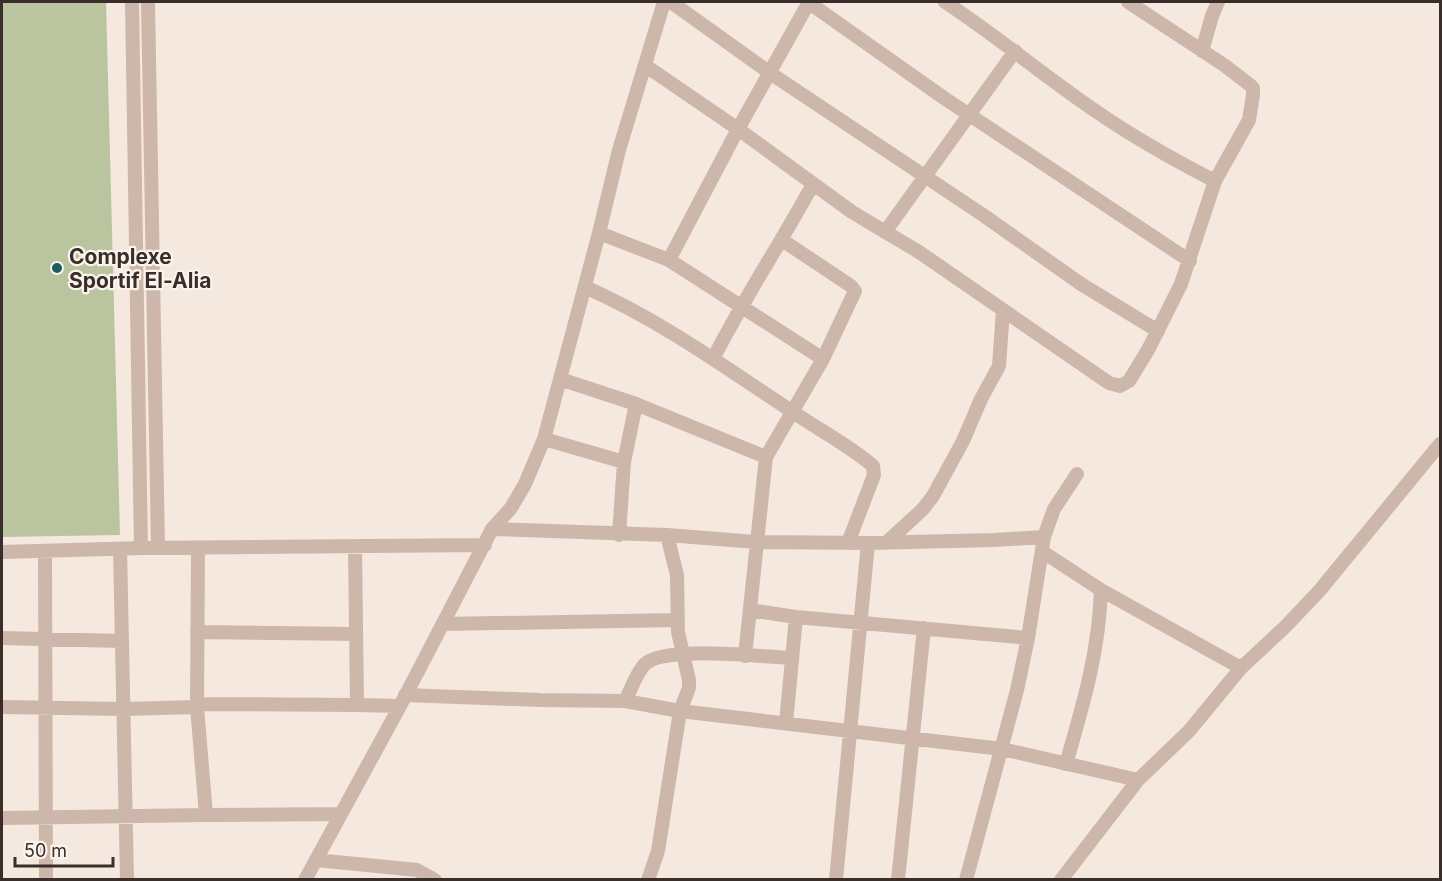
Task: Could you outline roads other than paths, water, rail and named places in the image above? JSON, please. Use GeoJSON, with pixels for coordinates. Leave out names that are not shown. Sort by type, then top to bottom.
{"type":"FeatureCollection","features":[{"type":"Feature","properties":{"kind":"street"},"geometry":{"type":"LineString","coordinates":[[132,2],[141,548]]}},
{"type":"Feature","properties":{"kind":"street"},"geometry":{"type":"LineString","coordinates":[[148,2],[158,548]]}},
{"type":"Feature","properties":{"kind":"street"},"geometry":{"type":"LineString","coordinates":[[305,879],[492,529],[511,508],[525,484],[543,439],[585,287],[622,139],[664,2]]}},
{"type":"Feature","properties":{"kind":"street"},"geometry":{"type":"LineString","coordinates":[[671,2],[770,73],[982,215],[1080,284],[1158,331]]}},
{"type":"Feature","properties":{"kind":"street"},"geometry":{"type":"LineString","coordinates":[[669,260],[738,129],[809,2],[970,116],[1190,261]]}},
{"type":"Feature","properties":{"kind":"street"},"geometry":{"type":"LineString","coordinates":[[945,2],[1095,111],[1150,147],[1215,181]]}},
{"type":"Feature","properties":{"kind":"street"},"geometry":{"type":"LineString","coordinates":[[646,66],[852,212],[919,252],[1109,383],[1120,386],[1130,381],[1181,284],[1215,181],[1249,120],[1253,91],[1247,83],[1128,2]]}},
{"type":"Feature","properties":{"kind":"street"},"geometry":{"type":"LineString","coordinates":[[1202,51],[1218,2]]}},
{"type":"Feature","properties":{"kind":"street"},"geometry":{"type":"LineString","coordinates":[[885,232],[1015,51]]}},
{"type":"Feature","properties":{"kind":"street"},"geometry":{"type":"LineString","coordinates":[[714,357],[741,306],[813,184]]}},
{"type":"Feature","properties":{"kind":"street"},"geometry":{"type":"LineString","coordinates":[[599,233],[669,260],[824,358]]}},
{"type":"Feature","properties":{"kind":"street"},"geometry":{"type":"LineString","coordinates":[[745,656],[766,457],[824,358],[855,291],[851,286],[782,240]]}},
{"type":"Feature","properties":{"kind":"street"},"geometry":{"type":"LineString","coordinates":[[585,287],[624,304],[714,357],[873,466],[874,475],[848,543]]}},
{"type":"Feature","properties":{"kind":"street"},"geometry":{"type":"LineString","coordinates":[[886,543],[928,502],[963,441],[981,399],[999,366],[1003,310]]}},
{"type":"Feature","properties":{"kind":"street"},"geometry":{"type":"LineString","coordinates":[[560,379],[636,404],[766,457]]}},
{"type":"Feature","properties":{"kind":"street"},"geometry":{"type":"LineString","coordinates":[[619,535],[624,462],[636,404]]}},
{"type":"Feature","properties":{"kind":"street"},"geometry":{"type":"LineString","coordinates":[[543,439],[624,462]]}},
{"type":"Feature","properties":{"kind":"street"},"geometry":{"type":"LineString","coordinates":[[1061,879],[1138,780],[1189,731],[1241,668],[1320,590],[1440,444]]}},
{"type":"Feature","properties":{"kind":"street"},"geometry":{"type":"LineString","coordinates":[[966,879],[1002,749],[1028,638],[1044,537],[1054,509],[1077,474]]}},
{"type":"Feature","properties":{"kind":"street"},"geometry":{"type":"LineString","coordinates":[[492,529],[666,535],[756,542],[886,543],[1044,537]]}},
{"type":"Feature","properties":{"kind":"street"},"geometry":{"type":"LineString","coordinates":[[648,879],[658,851],[680,711],[689,680],[685,653],[678,632],[677,575],[666,535]]}},
{"type":"Feature","properties":{"kind":"street"},"geometry":{"type":"LineString","coordinates":[[836,879],[868,543]]}},
{"type":"Feature","properties":{"kind":"street"},"geometry":{"type":"LineString","coordinates":[[2,552],[141,548],[485,545]]}},
{"type":"Feature","properties":{"kind":"street"},"geometry":{"type":"LineString","coordinates":[[355,546],[357,705]]}},
{"type":"Feature","properties":{"kind":"street"},"geometry":{"type":"LineString","coordinates":[[198,548],[197,705],[206,815]]}},
{"type":"Feature","properties":{"kind":"street"},"geometry":{"type":"LineString","coordinates":[[120,549],[127,879]]}},
{"type":"Feature","properties":{"kind":"street"},"geometry":{"type":"LineString","coordinates":[[45,552],[46,879]]}},
{"type":"Feature","properties":{"kind":"street"},"geometry":{"type":"LineString","coordinates":[[1043,552],[1101,590],[1241,668]]}},
{"type":"Feature","properties":{"kind":"street"},"geometry":{"type":"LineString","coordinates":[[1066,764],[1097,646],[1101,590]]}},
{"type":"Feature","properties":{"kind":"street"},"geometry":{"type":"LineString","coordinates":[[750,610],[796,617],[1028,638]]}},
{"type":"Feature","properties":{"kind":"street"},"geometry":{"type":"LineString","coordinates":[[786,723],[796,617]]}},
{"type":"Feature","properties":{"kind":"street"},"geometry":{"type":"LineString","coordinates":[[443,624],[678,620]]}},
{"type":"Feature","properties":{"kind":"street"},"geometry":{"type":"LineString","coordinates":[[898,879],[924,628]]}},
{"type":"Feature","properties":{"kind":"street"},"geometry":{"type":"LineString","coordinates":[[197,632],[356,634]]}},
{"type":"Feature","properties":{"kind":"street"},"geometry":{"type":"LineString","coordinates":[[2,638],[122,641]]}},
{"type":"Feature","properties":{"kind":"street"},"geometry":{"type":"LineString","coordinates":[[625,701],[646,663],[652,660],[685,653],[792,658]]}},
{"type":"Feature","properties":{"kind":"street"},"geometry":{"type":"LineString","coordinates":[[2,707],[124,709],[197,705],[357,705],[402,700],[625,701],[680,711],[1002,749],[1138,780]]}},
{"type":"Feature","properties":{"kind":"street"},"geometry":{"type":"LineString","coordinates":[[2,818],[341,814]]}},
{"type":"Feature","properties":{"kind":"street"},"geometry":{"type":"LineString","coordinates":[[316,860],[417,870],[435,879]]}},
{"type":"Feature","properties":{"kind":"place","name":"Complexe Sportif El-Alia"},"geometry":{"type":"Point","coordinates":[57,268]}}]}
